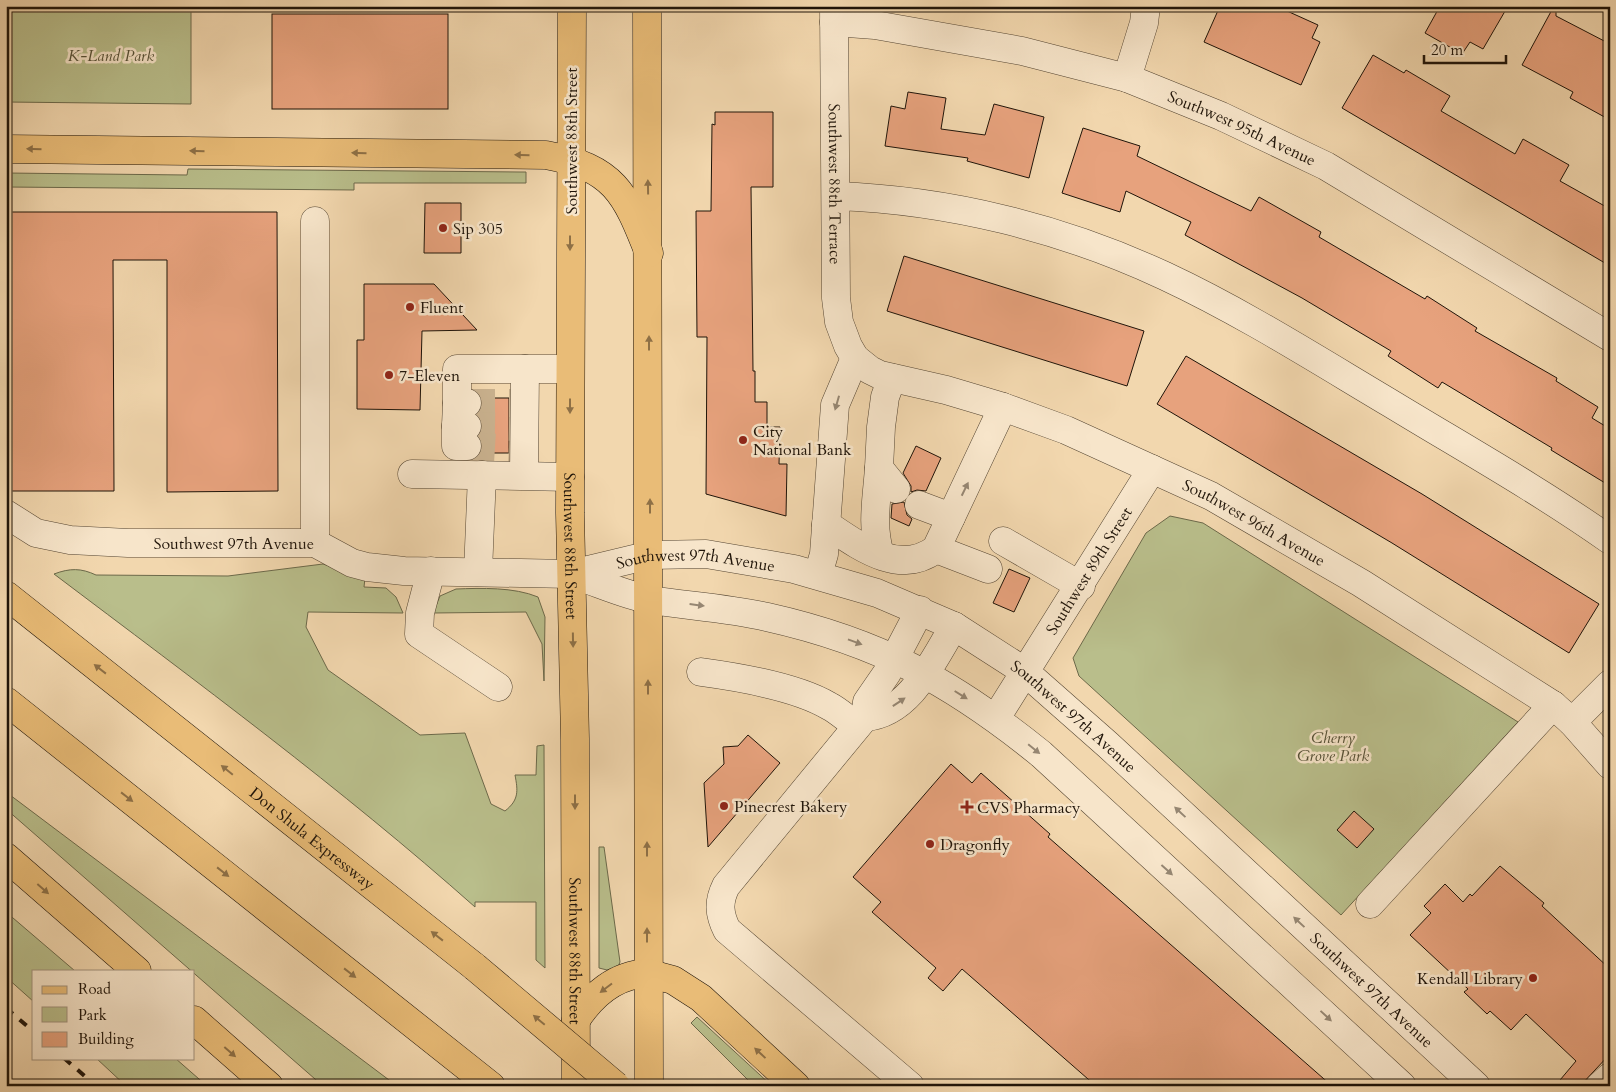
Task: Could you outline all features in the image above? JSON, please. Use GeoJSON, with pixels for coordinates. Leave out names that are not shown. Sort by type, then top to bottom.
{"type":"FeatureCollection","features":[{"type":"Feature","properties":{"kind":"main road","name":"Southwest 88th Street"},"geometry":{"type":"LineString","coordinates":[[572,6],[570,477],[575,739],[576,1086]]}},
{"type":"Feature","properties":{"kind":"main road"},"geometry":{"type":"LineString","coordinates":[[647,6],[650,554],[648,599],[647,973],[649,1086]]}},
{"type":"Feature","properties":{"kind":"main road"},"geometry":{"type":"LineString","coordinates":[[6,149],[546,155],[570,159],[596,170],[616,185],[632,210],[649,253]]}},
{"type":"Feature","properties":{"kind":"main road","name":"Don Shula Expressway"},"geometry":{"type":"LineString","coordinates":[[6,595],[475,967],[616,1086]]}},
{"type":"Feature","properties":{"kind":"main road"},"geometry":{"type":"LineString","coordinates":[[6,701],[488,1082]]}},
{"type":"Feature","properties":{"kind":"main road"},"geometry":{"type":"LineString","coordinates":[[6,717],[88,766]]}},
{"type":"Feature","properties":{"kind":"main road"},"geometry":{"type":"LineString","coordinates":[[6,857],[136,970]]}},
{"type":"Feature","properties":{"kind":"main road"},"geometry":{"type":"LineString","coordinates":[[576,1020],[586,1004],[613,982],[635,974],[647,973],[673,980],[701,998],[796,1086]]}},
{"type":"Feature","properties":{"kind":"main road"},"geometry":{"type":"LineString","coordinates":[[195,1021],[268,1086]]}},
{"type":"Feature","properties":{"kind":"street"},"geometry":{"type":"LineString","coordinates":[[1127,78],[1144,23],[1146,6]]}},
{"type":"Feature","properties":{"kind":"street","name":"Southwest 95th Avenue"},"geometry":{"type":"LineString","coordinates":[[834,14],[875,25],[1022,50],[1127,78],[1221,116],[1326,166],[1610,337]]}},
{"type":"Feature","properties":{"kind":"street","name":"Southwest 88th Terrace"},"geometry":{"type":"LineString","coordinates":[[834,14],[837,309],[843,335],[855,358]]}},
{"type":"Feature","properties":{"kind":"street"},"geometry":{"type":"LineString","coordinates":[[836,196],[902,199],[945,206],[1015,222],[1065,237],[1163,275],[1196,291],[1338,372],[1515,477],[1610,540]]}},
{"type":"Feature","properties":{"kind":"street"},"geometry":{"type":"LineString","coordinates":[[315,221],[315,543]]}},
{"type":"Feature","properties":{"kind":"street"},"geometry":{"type":"LineString","coordinates":[[818,575],[824,554],[835,405],[855,358]]}},
{"type":"Feature","properties":{"kind":"street","name":"Southwest 96th Avenue"},"geometry":{"type":"LineString","coordinates":[[855,358],[870,370],[892,378],[946,390],[1003,407],[1066,430],[1211,496],[1361,583],[1563,713],[1610,765]]}},
{"type":"Feature","properties":{"kind":"street"},"geometry":{"type":"LineString","coordinates":[[478,572],[457,369],[570,369]]}},
{"type":"Feature","properties":{"kind":"street"},"geometry":{"type":"LineString","coordinates":[[412,474],[469,475],[521,433],[524,369]]}},
{"type":"Feature","properties":{"kind":"street"},"geometry":{"type":"LineString","coordinates":[[880,554],[876,542],[875,519],[881,427],[885,397],[892,378]]}},
{"type":"Feature","properties":{"kind":"street"},"geometry":{"type":"LineString","coordinates":[[826,524],[860,547],[895,560],[910,561],[924,558],[936,549],[1003,407]]}},
{"type":"Feature","properties":{"kind":"street"},"geometry":{"type":"LineString","coordinates":[[521,433],[570,477]]}},
{"type":"Feature","properties":{"kind":"street"},"geometry":{"type":"LineString","coordinates":[[879,468],[896,489]]}},
{"type":"Feature","properties":{"kind":"street","name":"Southwest 89th Street"},"geometry":{"type":"LineString","coordinates":[[996,718],[1024,671],[1081,586],[1152,469]]}},
{"type":"Feature","properties":{"kind":"street"},"geometry":{"type":"LineString","coordinates":[[919,505],[951,517]]}},
{"type":"Feature","properties":{"kind":"street","name":"Southwest 97th Avenue"},"geometry":{"type":"LineString","coordinates":[[6,514],[36,534],[70,540],[128,543],[315,543],[335,555],[367,567],[431,571],[571,574],[650,554],[706,554],[760,562],[818,575],[877,593],[954,626],[1024,671],[1115,752],[1476,1086]]}},
{"type":"Feature","properties":{"kind":"street"},"geometry":{"type":"LineString","coordinates":[[1003,541],[1081,586]]}},
{"type":"Feature","properties":{"kind":"street"},"geometry":{"type":"LineString","coordinates":[[936,549],[988,569]]}},
{"type":"Feature","properties":{"kind":"street"},"geometry":{"type":"LineString","coordinates":[[431,571],[420,613],[419,634],[498,687]]}},
{"type":"Feature","properties":{"kind":"street","name":"Southwest 97th Avenue"},"geometry":{"type":"LineString","coordinates":[[571,574],[648,599],[733,610],[772,618],[835,635],[895,658],[925,674],[996,718],[1048,761],[1402,1086]]}},
{"type":"Feature","properties":{"kind":"street"},"geometry":{"type":"LineString","coordinates":[[910,1086],[727,930],[719,909],[721,895],[726,886],[861,721],[867,702],[895,658],[920,610]]}},
{"type":"Feature","properties":{"kind":"street"},"geometry":{"type":"LineString","coordinates":[[701,672],[764,684],[812,698],[861,721],[878,716],[909,695],[925,674],[954,626]]}},
{"type":"Feature","properties":{"kind":"street"},"geometry":{"type":"LineString","coordinates":[[1370,904],[1563,713],[1610,684]]}},
{"type":"Feature","properties":{"kind":"street"},"geometry":{"type":"LineString","coordinates":[[1600,1086],[1610,1076]]}},
{"type":"Feature","properties":{"kind":"green space","name":"K-Land Park"},"geometry":{"type":"Polygon","coordinates":[[[6,6],[191,6],[191,104],[6,102],[6,6]]]}},
{"type":"Feature","properties":{"kind":"green space"},"geometry":{"type":"Polygon","coordinates":[[[188,169],[526,172],[526,183],[354,183],[354,190],[6,187],[6,173],[187,175],[188,169]]]}},
{"type":"Feature","properties":{"kind":"green space","name":"Cherry Grove Park"},"geometry":{"type":"Polygon","coordinates":[[[1170,516],[1203,523],[1518,722],[1341,915],[1079,676],[1073,658],[1146,533],[1170,516]]]}},
{"type":"Feature","properties":{"kind":"green space"},"geometry":{"type":"Polygon","coordinates":[[[323,564],[365,578],[364,587],[386,588],[396,597],[403,613],[308,612],[306,627],[328,670],[420,735],[465,733],[491,804],[505,811],[510,807],[516,795],[515,775],[536,775],[537,746],[544,745],[545,968],[536,960],[536,902],[475,902],[475,907],[321,778],[215,695],[54,574],[75,570],[96,575],[228,576],[323,564]]]}},
{"type":"Feature","properties":{"kind":"green space"},"geometry":{"type":"Polygon","coordinates":[[[487,588],[519,591],[538,597],[545,617],[544,681],[542,644],[526,612],[433,613],[440,596],[456,589],[487,588]]]}},
{"type":"Feature","properties":{"kind":"green space"},"geometry":{"type":"Polygon","coordinates":[[[6,792],[397,1086],[323,1086],[195,974],[195,970],[190,970],[6,809],[6,792]]]}},
{"type":"Feature","properties":{"kind":"green space"},"geometry":{"type":"Polygon","coordinates":[[[599,847],[604,847],[620,962],[618,967],[607,970],[599,968],[599,847]]]}},
{"type":"Feature","properties":{"kind":"green space"},"geometry":{"type":"Polygon","coordinates":[[[6,912],[74,970],[32,970],[32,1000],[6,977],[6,912]]]}},
{"type":"Feature","properties":{"kind":"green space"},"geometry":{"type":"Polygon","coordinates":[[[697,1017],[772,1086],[754,1086],[691,1023],[697,1017]]]}},
{"type":"Feature","properties":{"kind":"green space"},"geometry":{"type":"Polygon","coordinates":[[[98,1060],[177,1060],[207,1086],[126,1086],[98,1060]]]}},
{"type":"Feature","properties":{"kind":"building"},"geometry":{"type":"Polygon","coordinates":[[[1220,6],[1276,6],[1318,25],[1312,38],[1320,42],[1301,85],[1204,42],[1220,6]]]}},
{"type":"Feature","properties":{"kind":"building"},"geometry":{"type":"Polygon","coordinates":[[[1440,6],[1508,6],[1483,49],[1470,42],[1462,54],[1425,33],[1440,6]]]}},
{"type":"Feature","properties":{"kind":"building"},"geometry":{"type":"Polygon","coordinates":[[[1554,6],[1556,6],[1556,16],[1610,44],[1610,120],[1570,98],[1573,92],[1522,65],[1554,6]]]}},
{"type":"Feature","properties":{"kind":"building"},"geometry":{"type":"Polygon","coordinates":[[[272,14],[448,14],[448,109],[272,109],[272,14]]]}},
{"type":"Feature","properties":{"kind":"building"},"geometry":{"type":"Polygon","coordinates":[[[1373,55],[1404,73],[1406,70],[1450,96],[1441,111],[1515,154],[1523,139],[1569,165],[1560,181],[1610,209],[1610,266],[1342,108],[1373,55]]]}},
{"type":"Feature","properties":{"kind":"building"},"geometry":{"type":"Polygon","coordinates":[[[908,92],[946,98],[941,129],[985,135],[994,104],[1044,117],[1029,178],[967,161],[968,158],[885,146],[891,106],[905,109],[908,92]]]}},
{"type":"Feature","properties":{"kind":"building"},"geometry":{"type":"Polygon","coordinates":[[[715,112],[773,112],[773,187],[751,187],[753,371],[755,371],[755,402],[767,402],[767,427],[780,427],[779,464],[787,464],[786,516],[706,494],[707,337],[697,337],[696,211],[711,211],[712,124],[715,125],[715,112]]]}},
{"type":"Feature","properties":{"kind":"building"},"geometry":{"type":"Polygon","coordinates":[[[1083,128],[1140,146],[1137,156],[1251,211],[1259,197],[1321,232],[1319,237],[1425,299],[1427,296],[1477,328],[1475,331],[1557,378],[1556,381],[1598,407],[1592,418],[1610,429],[1610,486],[1551,450],[1552,448],[1442,382],[1438,388],[1388,356],[1391,351],[1302,298],[1185,235],[1191,222],[1126,191],[1120,212],[1062,193],[1083,128]]]}},
{"type":"Feature","properties":{"kind":"building","name":"Sip 305"},"geometry":{"type":"Polygon","coordinates":[[[425,203],[461,203],[461,253],[424,253],[425,203]]]}},
{"type":"Feature","properties":{"kind":"building"},"geometry":{"type":"Polygon","coordinates":[[[6,212],[277,212],[278,491],[167,492],[167,260],[113,260],[114,491],[6,491],[6,212]]]}},
{"type":"Feature","properties":{"kind":"building"},"geometry":{"type":"Polygon","coordinates":[[[904,256],[1144,331],[1127,386],[887,311],[904,256]]]}},
{"type":"Feature","properties":{"kind":"building"},"geometry":{"type":"Polygon","coordinates":[[[364,284],[434,284],[477,330],[422,331],[420,410],[357,409],[357,340],[364,340],[364,284]]]}},
{"type":"Feature","properties":{"kind":"building"},"geometry":{"type":"Polygon","coordinates":[[[1186,356],[1422,494],[1599,604],[1569,653],[1392,543],[1157,404],[1186,356]]]}},
{"type":"Feature","properties":{"kind":"building"},"geometry":{"type":"Polygon","coordinates":[[[481,398],[509,398],[509,453],[481,453],[483,446],[478,436],[483,426],[477,414],[481,410],[481,398]]]}},
{"type":"Feature","properties":{"kind":"building"},"geometry":{"type":"Polygon","coordinates":[[[916,446],[941,458],[926,491],[917,490],[911,492],[911,486],[903,473],[916,446]]]}},
{"type":"Feature","properties":{"kind":"building"},"geometry":{"type":"Polygon","coordinates":[[[904,502],[907,515],[912,519],[909,526],[891,518],[892,504],[904,502]]]}},
{"type":"Feature","properties":{"kind":"building"},"geometry":{"type":"Polygon","coordinates":[[[1009,569],[1030,578],[1014,612],[993,603],[1009,569]]]}},
{"type":"Feature","properties":{"kind":"building","name":"Pinecrest Bakery"},"geometry":{"type":"Polygon","coordinates":[[[748,735],[780,763],[708,847],[704,783],[724,764],[723,747],[738,746],[748,735]]]}},
{"type":"Feature","properties":{"kind":"building"},"geometry":{"type":"Polygon","coordinates":[[[951,764],[972,783],[981,773],[1050,834],[1048,837],[1332,1086],[1096,1086],[962,969],[943,991],[928,978],[936,968],[872,912],[881,902],[853,877],[951,764]]]}},
{"type":"Feature","properties":{"kind":"building"},"geometry":{"type":"Polygon","coordinates":[[[1354,811],[1374,829],[1357,848],[1337,830],[1354,811]]]}},
{"type":"Feature","properties":{"kind":"building","name":"Kendall Library"},"geometry":{"type":"Polygon","coordinates":[[[1500,866],[1544,903],[1542,906],[1610,969],[1610,1054],[1580,1086],[1555,1086],[1576,1061],[1526,1014],[1511,1030],[1490,1011],[1487,1014],[1464,992],[1468,989],[1410,935],[1431,913],[1424,906],[1445,884],[1463,902],[1470,894],[1472,896],[1500,866]]]}},
{"type":"Feature","properties":{"kind":"tunnel"},"geometry":{"type":"LineString","coordinates":[[467,403],[516,403]]}},
{"type":"Feature","properties":{"kind":"tunnel"},"geometry":{"type":"LineString","coordinates":[[467,426],[516,427]]}},
{"type":"Feature","properties":{"kind":"tunnel"},"geometry":{"type":"LineString","coordinates":[[467,446],[516,449]]}},
{"type":"Feature","properties":{"kind":"railway"},"geometry":{"type":"LineString","coordinates":[[6,1008],[32,1030]]}},
{"type":"Feature","properties":{"kind":"railway"},"geometry":{"type":"LineString","coordinates":[[66,1060],[96,1086]]}},
{"type":"Feature","properties":{"kind":"place","name":"Sip 305"},"geometry":{"type":"Point","coordinates":[443,228]}},
{"type":"Feature","properties":{"kind":"place","name":"Fluent"},"geometry":{"type":"Point","coordinates":[410,307]}},
{"type":"Feature","properties":{"kind":"place","name":"7-Eleven"},"geometry":{"type":"Point","coordinates":[389,375]}},
{"type":"Feature","properties":{"kind":"place","name":"City National Bank"},"geometry":{"type":"Point","coordinates":[743,440]}},
{"type":"Feature","properties":{"kind":"place","name":"Pinecrest Bakery"},"geometry":{"type":"Point","coordinates":[724,806]}},
{"type":"Feature","properties":{"kind":"place","name":"CVS Pharmacy"},"geometry":{"type":"Point","coordinates":[967,807]}},
{"type":"Feature","properties":{"kind":"place","name":"Dragonfly"},"geometry":{"type":"Point","coordinates":[930,844]}},
{"type":"Feature","properties":{"kind":"place","name":"Kendall Library"},"geometry":{"type":"Point","coordinates":[1533,978]}}]}
